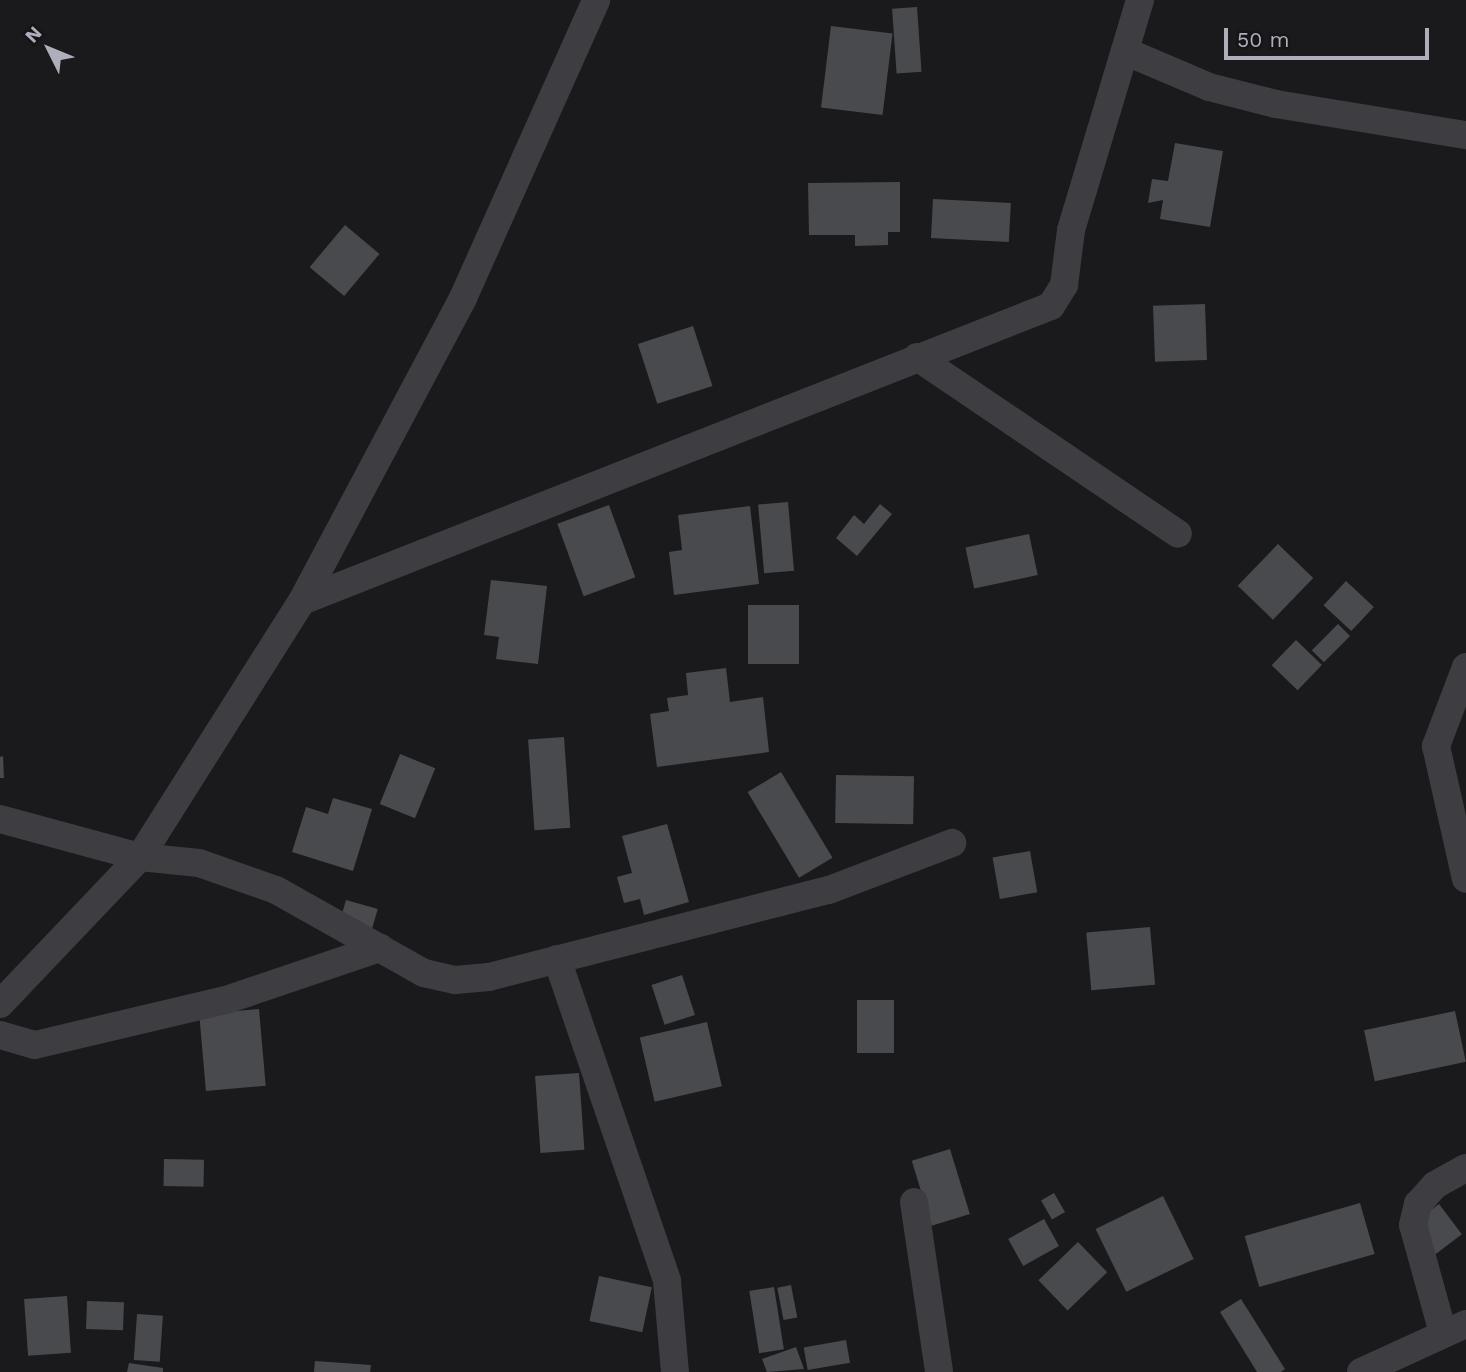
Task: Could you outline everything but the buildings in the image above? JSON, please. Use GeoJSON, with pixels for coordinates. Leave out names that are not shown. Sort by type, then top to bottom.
{"type":"FeatureCollection","features":[{"type":"Feature","properties":{"kind":"street"},"geometry":{"type":"LineString","coordinates":[[0,1004],[140,857],[302,601],[463,298],[596,0]]}},
{"type":"Feature","properties":{"kind":"street"},"geometry":{"type":"LineString","coordinates":[[302,601],[1051,306],[1065,285],[1071,230],[1127,52],[1140,0]]}},
{"type":"Feature","properties":{"kind":"street"},"geometry":{"type":"LineString","coordinates":[[1127,52],[1209,88],[1276,104],[1466,135]]}},
{"type":"Feature","properties":{"kind":"street"},"geometry":{"type":"LineString","coordinates":[[917,357],[1178,534]]}},
{"type":"Feature","properties":{"kind":"street"},"geometry":{"type":"LineString","coordinates":[[1466,667],[1436,746],[1466,879]]}},
{"type":"Feature","properties":{"kind":"street"},"geometry":{"type":"LineString","coordinates":[[0,819],[140,857],[199,863],[276,890],[424,973],[455,980],[557,959],[829,890],[952,844]]}},
{"type":"Feature","properties":{"kind":"street"},"geometry":{"type":"LineString","coordinates":[[0,1035],[35,1045],[226,1000],[380,948]]}},
{"type":"Feature","properties":{"kind":"street"},"geometry":{"type":"LineString","coordinates":[[557,959],[667,1281],[675,1372]]}},
{"type":"Feature","properties":{"kind":"street"},"geometry":{"type":"LineString","coordinates":[[1361,1372],[1455,1329],[1413,1225],[1426,1195],[1466,1168]]}},
{"type":"Feature","properties":{"kind":"street"},"geometry":{"type":"LineString","coordinates":[[914,1202],[939,1372]]}}]}
